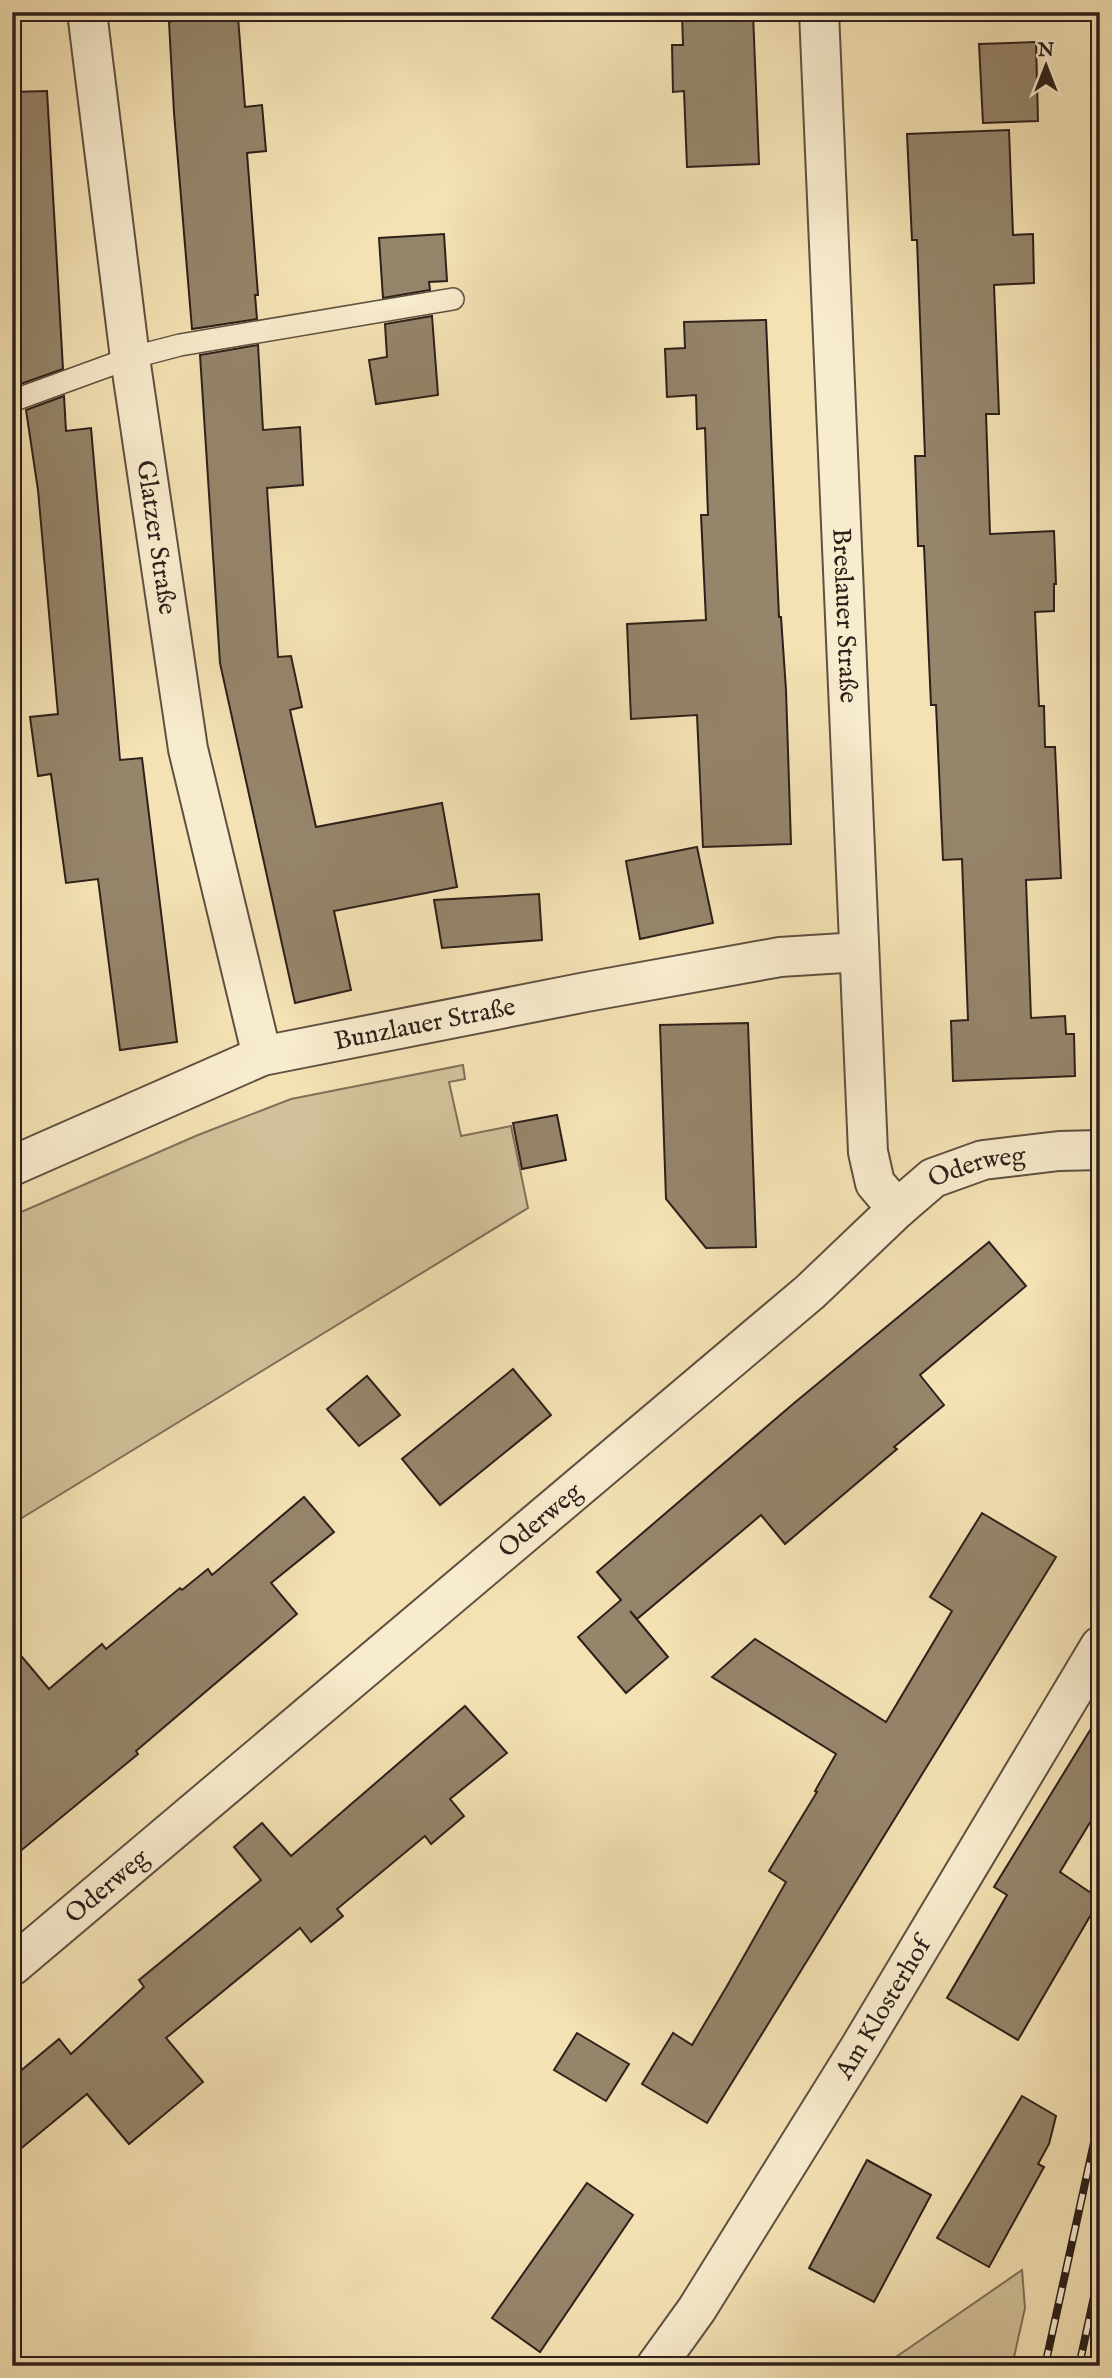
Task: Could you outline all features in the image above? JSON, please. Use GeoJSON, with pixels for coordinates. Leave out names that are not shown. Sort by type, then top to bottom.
{"type":"FeatureCollection","features":[{"type":"Feature","properties":{"kind":"street","name":"Glatzer Straße"},"geometry":{"type":"LineString","coordinates":[[87,12],[130,358],[188,749],[262,1056]]}},
{"type":"Feature","properties":{"kind":"street","name":"Breslauer Straße"},"geometry":{"type":"LineString","coordinates":[[819,12],[868,1152],[875,1183],[897,1209]]}},
{"type":"Feature","properties":{"kind":"street","name":"Bunzlauer Straße"},"geometry":{"type":"LineString","coordinates":[[12,1166],[262,1056],[779,957],[859,952]]}},
{"type":"Feature","properties":{"kind":"street","name":"Oderweg"},"geometry":{"type":"LineString","coordinates":[[12,1966],[810,1292],[933,1178],[982,1160],[1059,1151],[1100,1150]]}},
{"type":"Feature","properties":{"kind":"street","name":"Am Klosterhof"},"geometry":{"type":"LineString","coordinates":[[656,2366],[697,2309],[853,2059],[1100,1646]]}},
{"type":"Feature","properties":{"kind":"lane"},"geometry":{"type":"LineString","coordinates":[[12,401],[130,358],[180,345],[453,299]]}},
{"type":"Feature","properties":{"kind":"shaded area"},"geometry":{"type":"Polygon","coordinates":[[[463,1065],[465,1079],[449,1082],[461,1136],[511,1126],[528,1208],[12,1524],[12,1216],[198,1135],[291,1099],[463,1065]]]}},
{"type":"Feature","properties":{"kind":"shaded area"},"geometry":{"type":"Polygon","coordinates":[[[1022,2270],[1025,2308],[1012,2366],[883,2366],[1022,2270]]]}},
{"type":"Feature","properties":{"kind":"building"},"geometry":{"type":"Polygon","coordinates":[[[172,12],[229,12],[230,17],[238,17],[245,107],[262,105],[266,151],[247,153],[258,295],[255,295],[257,319],[192,329],[174,113],[169,22],[173,21],[172,12]]]}},
{"type":"Feature","properties":{"kind":"building"},"geometry":{"type":"Polygon","coordinates":[[[753,13],[759,164],[687,167],[684,91],[673,92],[672,45],[683,45],[682,15],[753,13]]]}},
{"type":"Feature","properties":{"kind":"building"},"geometry":{"type":"Polygon","coordinates":[[[1036,42],[1038,121],[983,123],[979,44],[1036,42]]]}},
{"type":"Feature","properties":{"kind":"building"},"geometry":{"type":"Polygon","coordinates":[[[47,91],[63,369],[12,387],[12,92],[47,91]]]}},
{"type":"Feature","properties":{"kind":"building"},"geometry":{"type":"Polygon","coordinates":[[[1009,130],[1013,235],[1033,234],[1034,283],[994,285],[999,414],[986,414],[990,534],[1054,531],[1054,611],[1035,612],[1039,706],[1044,706],[1045,747],[1055,747],[1061,878],[1026,880],[1031,1018],[1065,1016],[1066,1034],[1074,1034],[1075,1076],[953,1081],[951,1021],[968,1020],[962,859],[943,860],[936,705],[931,705],[924,546],[918,546],[915,456],[925,456],[917,240],[912,240],[907,134],[1009,130]]]}},
{"type":"Feature","properties":{"kind":"building"},"geometry":{"type":"Polygon","coordinates":[[[444,234],[447,281],[429,282],[430,290],[383,298],[379,238],[444,234]]]}},
{"type":"Feature","properties":{"kind":"building"},"geometry":{"type":"Polygon","coordinates":[[[432,316],[438,395],[376,404],[369,360],[387,357],[385,324],[432,316]]]}},
{"type":"Feature","properties":{"kind":"building"},"geometry":{"type":"Polygon","coordinates":[[[766,320],[779,617],[786,690],[791,844],[703,847],[697,715],[631,719],[627,624],[706,620],[701,515],[708,515],[705,428],[697,429],[696,395],[667,397],[665,349],[685,348],[684,322],[766,320]]]}},
{"type":"Feature","properties":{"kind":"building"},"geometry":{"type":"Polygon","coordinates":[[[258,345],[263,430],[300,427],[303,485],[267,488],[278,657],[291,656],[302,707],[290,710],[316,827],[442,803],[457,887],[334,911],[351,990],[295,1003],[220,663],[200,355],[258,345]]]}},
{"type":"Feature","properties":{"kind":"building"},"geometry":{"type":"Polygon","coordinates":[[[64,396],[66,431],[91,428],[120,760],[142,758],[177,1042],[120,1050],[98,879],[66,883],[51,774],[38,776],[30,717],[58,714],[38,490],[26,410],[64,396]]]}},
{"type":"Feature","properties":{"kind":"building"},"geometry":{"type":"Polygon","coordinates":[[[697,847],[713,923],[640,939],[626,861],[697,847]]]}},
{"type":"Feature","properties":{"kind":"building"},"geometry":{"type":"Polygon","coordinates":[[[539,894],[542,940],[442,948],[434,900],[539,894]]]}},
{"type":"Feature","properties":{"kind":"building"},"geometry":{"type":"Polygon","coordinates":[[[748,1023],[756,1247],[706,1248],[666,1199],[660,1025],[748,1023]]]}},
{"type":"Feature","properties":{"kind":"building"},"geometry":{"type":"Polygon","coordinates":[[[557,1115],[566,1160],[522,1169],[513,1123],[557,1115]]]}},
{"type":"Feature","properties":{"kind":"building"},"geometry":{"type":"Polygon","coordinates":[[[989,1242],[1026,1286],[920,1375],[944,1405],[894,1447],[897,1449],[785,1544],[761,1515],[637,1619],[630,1611],[668,1657],[626,1693],[578,1637],[621,1600],[597,1572],[793,1404],[989,1242]]]}},
{"type":"Feature","properties":{"kind":"building"},"geometry":{"type":"Polygon","coordinates":[[[513,1369],[551,1415],[440,1505],[402,1459],[513,1369]]]}},
{"type":"Feature","properties":{"kind":"building"},"geometry":{"type":"Polygon","coordinates":[[[367,1376],[400,1415],[359,1446],[327,1409],[367,1376]]]}},
{"type":"Feature","properties":{"kind":"building"},"geometry":{"type":"Polygon","coordinates":[[[304,1497],[334,1532],[271,1583],[297,1614],[136,1751],[138,1754],[12,1858],[12,1645],[49,1689],[102,1644],[106,1649],[180,1588],[182,1590],[208,1569],[212,1575],[304,1497]]]}},
{"type":"Feature","properties":{"kind":"building"},"geometry":{"type":"Polygon","coordinates":[[[982,1513],[1056,1557],[707,2123],[642,2084],[673,2033],[692,2045],[727,1986],[786,1882],[769,1871],[817,1792],[815,1791],[836,1754],[712,1677],[755,1639],[886,1722],[952,1611],[930,1597],[982,1513]]]}},
{"type":"Feature","properties":{"kind":"building"},"geometry":{"type":"Polygon","coordinates":[[[465,1706],[507,1753],[450,1799],[464,1816],[431,1844],[425,1836],[337,1909],[343,1916],[311,1942],[300,1928],[166,2038],[203,2082],[129,2144],[87,2094],[12,2156],[12,2078],[59,2039],[71,2054],[144,1987],[139,1980],[261,1880],[234,1847],[262,1823],[291,1856],[465,1706]]]}},
{"type":"Feature","properties":{"kind":"building"},"geometry":{"type":"Polygon","coordinates":[[[1100,1714],[1100,1806],[1060,1872],[1100,1899],[1018,2040],[947,1998],[1007,1895],[994,1887],[1100,1714]]]}},
{"type":"Feature","properties":{"kind":"building"},"geometry":{"type":"Polygon","coordinates":[[[577,2033],[629,2064],[606,2101],[554,2070],[577,2033]]]}},
{"type":"Feature","properties":{"kind":"building"},"geometry":{"type":"Polygon","coordinates":[[[1022,2096],[1056,2116],[1049,2144],[1038,2164],[1044,2167],[989,2267],[937,2238],[1022,2096]]]}},
{"type":"Feature","properties":{"kind":"building"},"geometry":{"type":"Polygon","coordinates":[[[867,2160],[931,2195],[874,2302],[809,2268],[867,2160]]]}},
{"type":"Feature","properties":{"kind":"building"},"geometry":{"type":"Polygon","coordinates":[[[587,2183],[633,2215],[540,2352],[492,2318],[587,2183]]]}},
{"type":"Feature","properties":{"kind":"railway"},"geometry":{"type":"LineString","coordinates":[[1045,2366],[1100,2115]]}},
{"type":"Feature","properties":{"kind":"railway"},"geometry":{"type":"LineString","coordinates":[[1079,2366],[1100,2269]]}}]}
